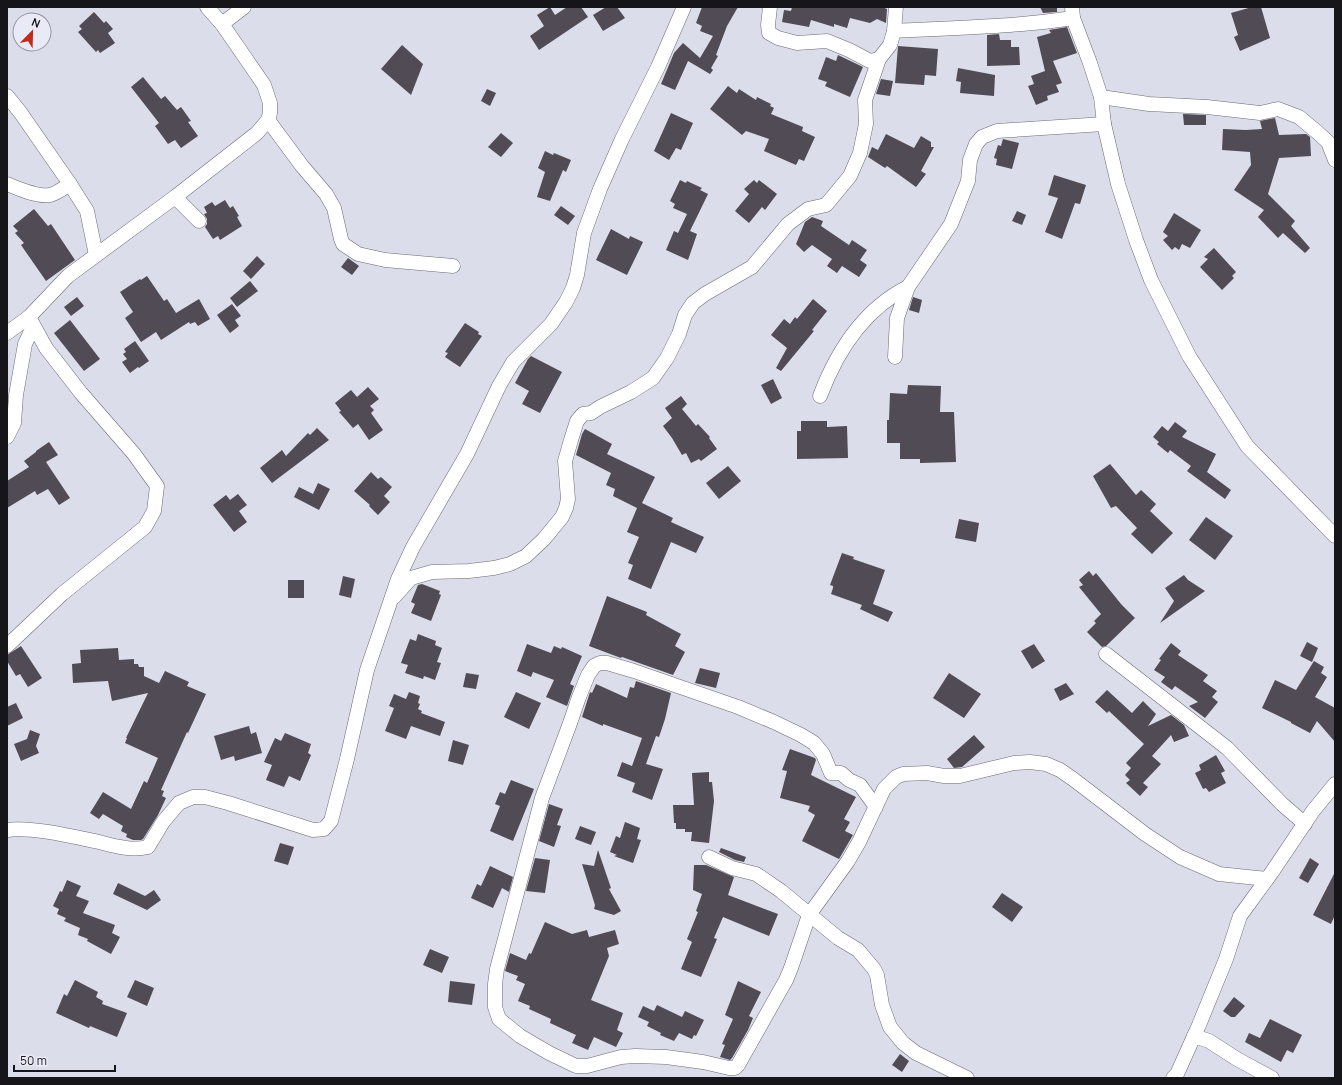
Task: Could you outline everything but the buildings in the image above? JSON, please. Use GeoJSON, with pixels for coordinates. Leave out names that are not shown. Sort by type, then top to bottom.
{"type":"FeatureCollection","features":[{"type":"Feature","properties":{"kind":"street"},"geometry":{"type":"LineString","coordinates":[[7,437],[14,423],[12,391],[31,322],[68,276],[175,198],[256,133],[268,120],[270,103],[264,85],[222,24],[207,7]]}},
{"type":"Feature","properties":{"kind":"street"},"geometry":{"type":"LineString","coordinates":[[222,24],[244,7]]}},
{"type":"Feature","properties":{"kind":"street"},"geometry":{"type":"LineString","coordinates":[[7,830],[34,831],[79,838],[131,849],[141,849],[148,847],[163,822],[179,803],[192,796],[205,797],[228,803],[313,830],[324,830],[330,822],[347,759],[367,670],[398,578],[413,547],[458,471],[499,386],[513,362],[550,324],[566,302],[573,288],[577,275],[584,233],[600,188],[622,139],[658,67],[684,7]]}},
{"type":"Feature","properties":{"kind":"street"},"geometry":{"type":"LineString","coordinates":[[770,7],[768,25],[769,33],[778,38],[797,43],[827,41],[870,61],[879,59]]}},
{"type":"Feature","properties":{"kind":"street"},"geometry":{"type":"LineString","coordinates":[[389,603],[411,578],[432,572],[469,571],[494,568],[510,564],[526,556],[544,539],[562,517],[566,508],[568,499],[565,461],[578,421],[583,414],[591,413],[631,392],[653,378],[667,358],[679,334],[685,315],[693,303],[704,294],[752,267],[788,224],[808,209],[826,205],[850,176],[860,153],[866,124],[865,100],[879,59],[890,45],[894,31],[896,7]]}},
{"type":"Feature","properties":{"kind":"street"},"geometry":{"type":"LineString","coordinates":[[894,31],[1033,23],[1072,12],[1101,97],[1104,124],[1118,184],[1136,240],[1151,280],[1189,356],[1247,446],[1335,536]]}},
{"type":"Feature","properties":{"kind":"street"},"geometry":{"type":"LineString","coordinates":[[7,96],[20,112],[87,211],[96,255]]}},
{"type":"Feature","properties":{"kind":"street"},"geometry":{"type":"LineString","coordinates":[[1101,97],[1149,104],[1207,107],[1260,113],[1278,109],[1299,117],[1317,132],[1328,142],[1335,160]]}},
{"type":"Feature","properties":{"kind":"street"},"geometry":{"type":"LineString","coordinates":[[268,120],[302,166],[326,194],[334,208],[343,244],[358,254],[385,260],[453,266]]}},
{"type":"Feature","properties":{"kind":"street"},"geometry":{"type":"LineString","coordinates":[[895,357],[897,318],[902,300],[908,287],[951,224],[968,181],[970,160],[976,144],[982,137],[997,131],[1104,124]]}},
{"type":"Feature","properties":{"kind":"street"},"geometry":{"type":"LineString","coordinates":[[7,184],[20,189],[46,195],[52,194],[70,184]]}},
{"type":"Feature","properties":{"kind":"street"},"geometry":{"type":"LineString","coordinates":[[175,198],[199,221]]}},
{"type":"Feature","properties":{"kind":"street"},"geometry":{"type":"LineString","coordinates":[[820,396],[827,377],[856,328],[896,292],[908,287]]}},
{"type":"Feature","properties":{"kind":"street"},"geometry":{"type":"LineString","coordinates":[[7,333],[31,322]]}},
{"type":"Feature","properties":{"kind":"street"},"geometry":{"type":"LineString","coordinates":[[7,646],[62,594],[145,527],[154,511],[157,486],[134,454],[51,354],[31,322]]}},
{"type":"Feature","properties":{"kind":"street"},"geometry":{"type":"LineString","coordinates":[[1106,654],[1227,748],[1282,804],[1305,824]]}},
{"type":"Feature","properties":{"kind":"street"},"geometry":{"type":"LineString","coordinates":[[876,807],[860,785],[849,780],[841,773],[831,773],[823,754],[814,743],[801,735],[738,707],[634,670],[607,663],[600,663],[594,666],[579,697],[570,726],[542,798],[497,969],[495,984],[495,1007],[499,1019],[520,1036],[549,1053],[576,1066],[587,1066],[635,1056],[666,1057],[735,1068],[786,980],[809,915],[848,861],[859,842],[876,807],[884,788],[896,777],[903,774],[926,773],[944,776],[960,776],[1014,763],[1030,762],[1046,764],[1060,770],[1073,779],[1145,834],[1180,857],[1219,874],[1267,879]]}},
{"type":"Feature","properties":{"kind":"street"},"geometry":{"type":"LineString","coordinates":[[1173,1078],[1177,1074],[1194,1036],[1226,959],[1240,916],[1335,784]]}},
{"type":"Feature","properties":{"kind":"street"},"geometry":{"type":"LineString","coordinates":[[709,857],[732,868],[756,874],[781,891],[838,938],[858,950],[874,969],[878,980],[882,1005],[890,1027],[903,1043],[916,1053],[967,1078]]}},
{"type":"Feature","properties":{"kind":"street"},"geometry":{"type":"LineString","coordinates":[[1194,1036],[1209,1041],[1237,1059],[1272,1078]]}}]}
